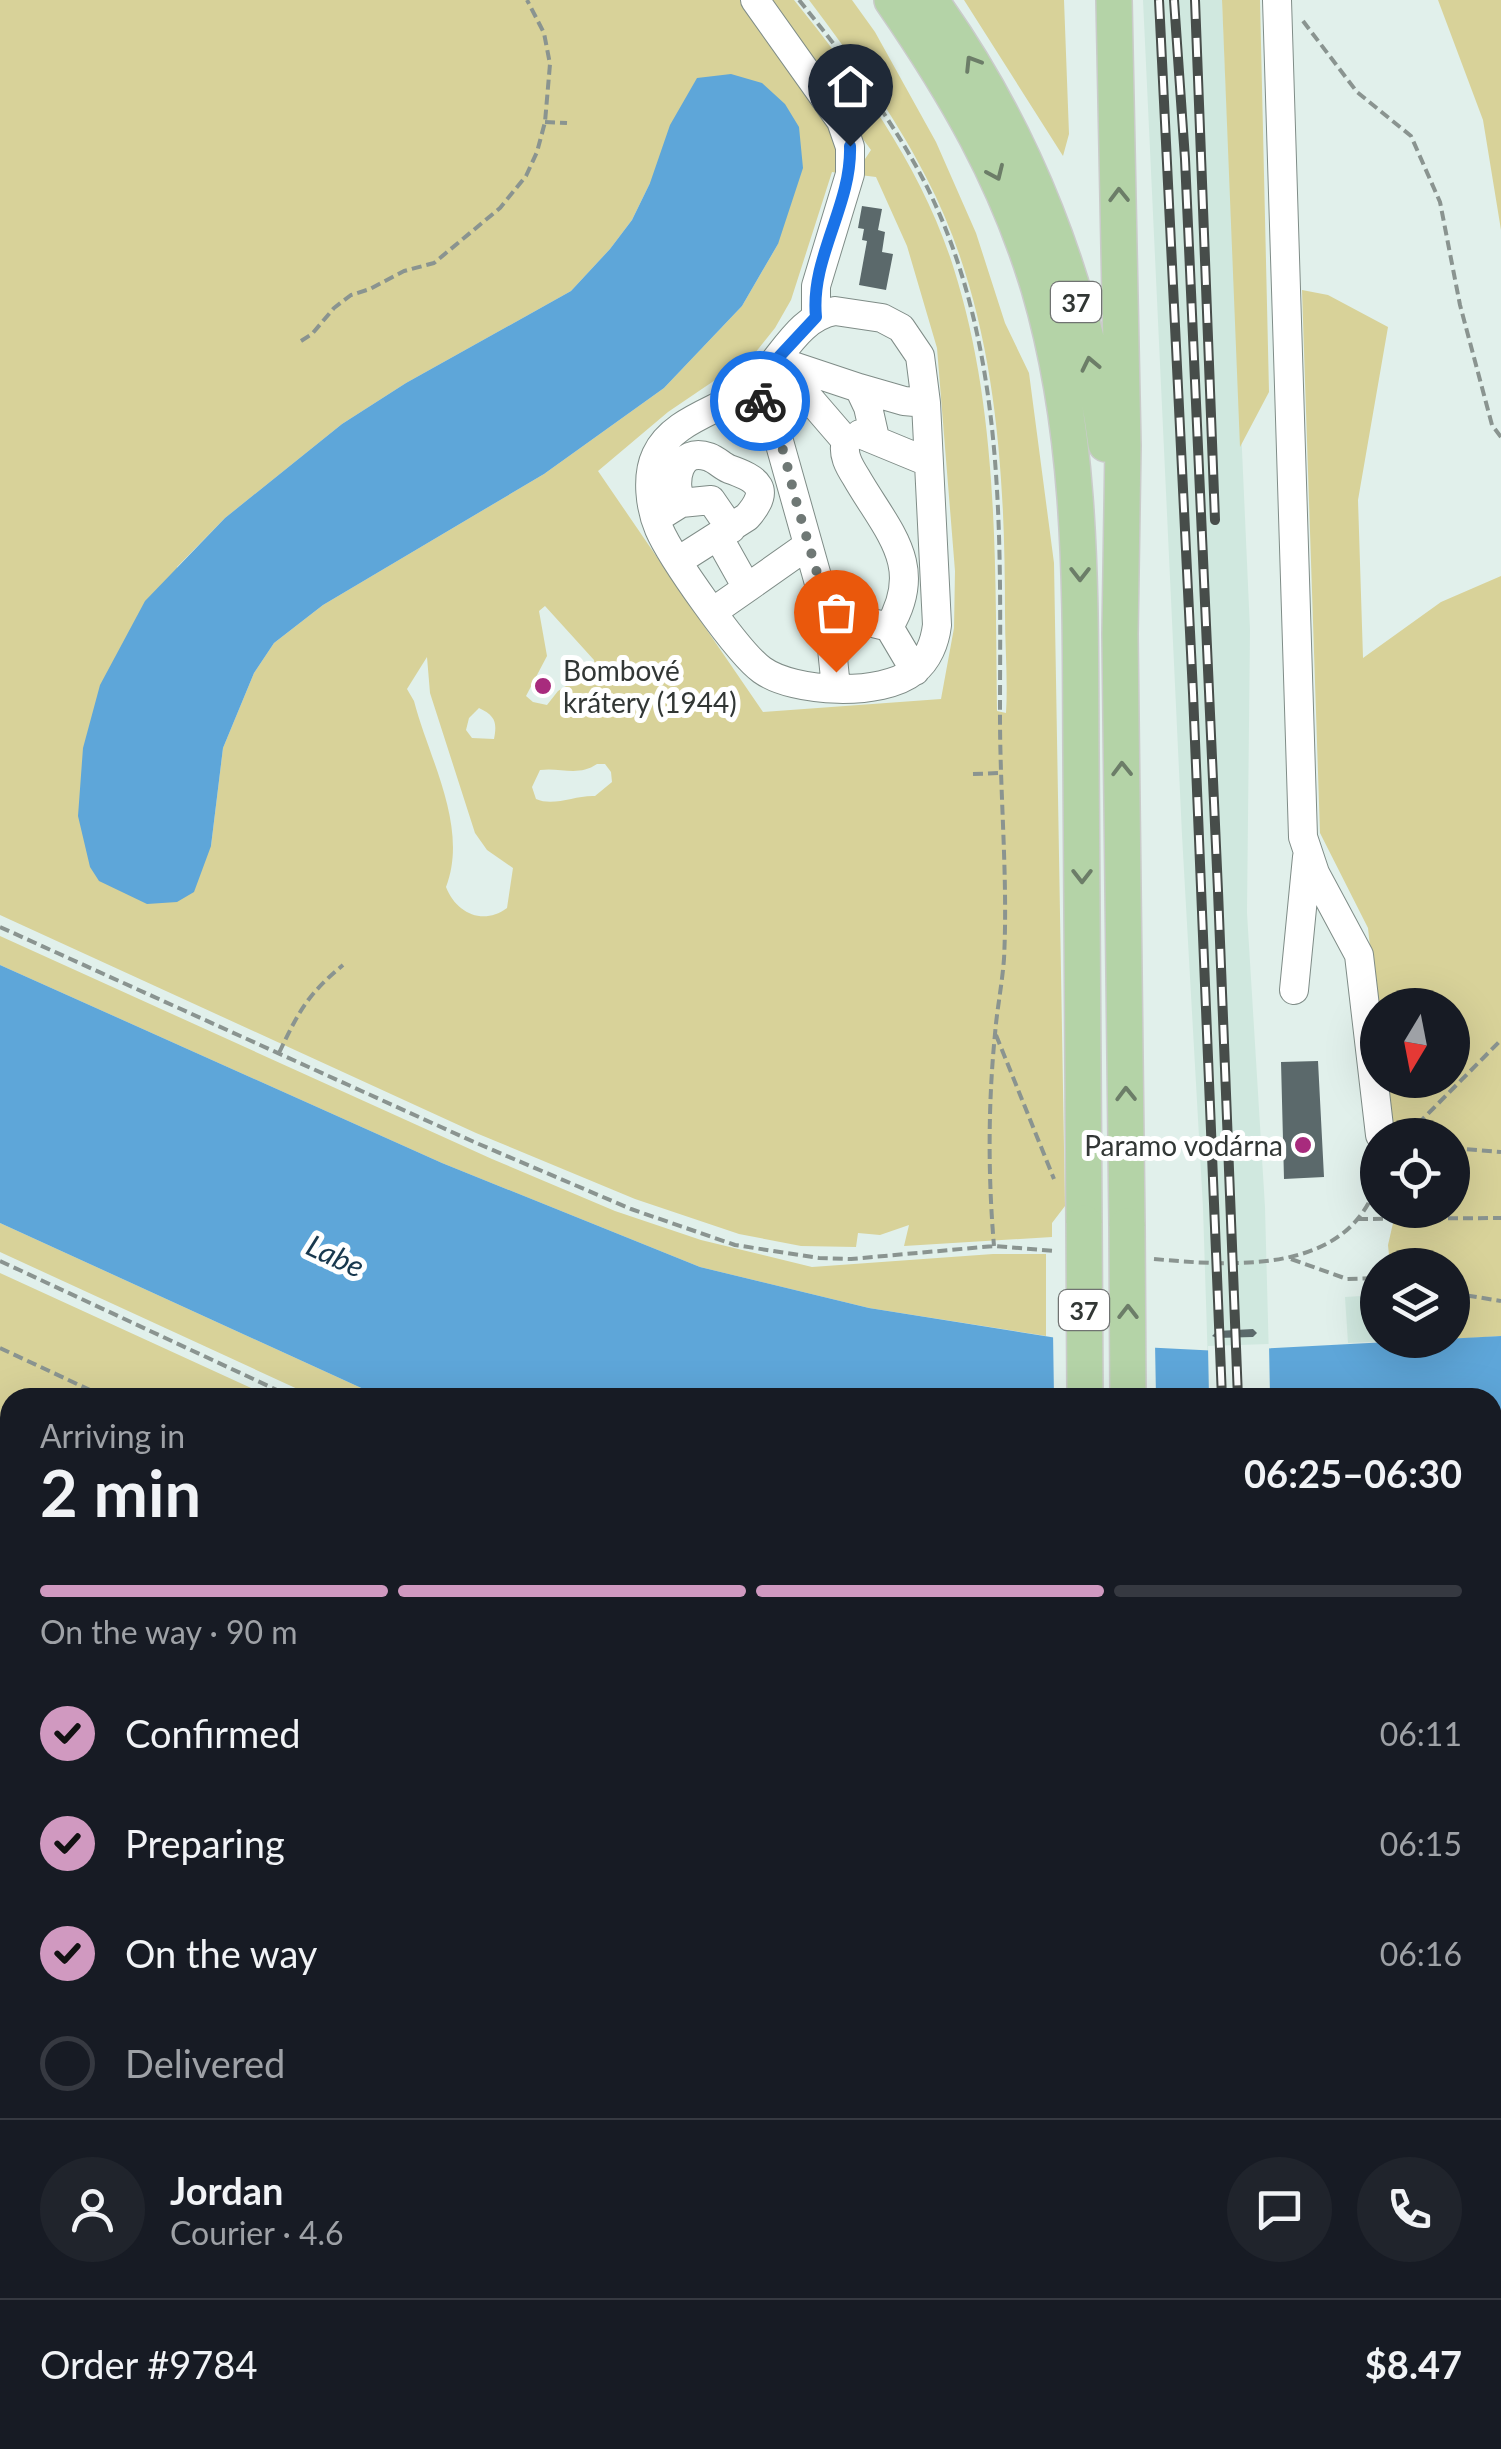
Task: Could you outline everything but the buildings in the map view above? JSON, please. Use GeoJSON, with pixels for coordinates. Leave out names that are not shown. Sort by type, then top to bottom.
{"type":"FeatureCollection","features":[{"type":"Feature","properties":{"kind":"main road","name":"37"},"geometry":{"type":"LineString","coordinates":[[892,0],[941,72],[996,170],[1039,290],[1067,412],[1080,552],[1085,1388]]}},
{"type":"Feature","properties":{"kind":"main road","name":"37"},"geometry":{"type":"LineString","coordinates":[[930,0],[1003,116],[1041,200],[1072,288],[1104,428],[1120,634],[1128,1388]]}},
{"type":"Feature","properties":{"kind":"main road"},"geometry":{"type":"LineString","coordinates":[[1114,0],[1124,446],[1120,634]]}},
{"type":"Feature","properties":{"kind":"street"},"geometry":{"type":"LineString","coordinates":[[755,0],[841,121],[850,146],[850,174],[816,286],[816,317]]}},
{"type":"Feature","properties":{"kind":"street"},"geometry":{"type":"LineString","coordinates":[[1288,8],[1302,814],[1308,853],[1294,990]]}},
{"type":"Feature","properties":{"kind":"street"},"geometry":{"type":"LineString","coordinates":[[836,311],[882,318],[901,328],[920,356],[926,402],[936,638],[915,671],[878,686],[790,684],[762,670],[739,648],[678,561],[656,518],[650,484],[656,453],[683,426],[750,388],[778,361],[816,317],[836,311]]}},
{"type":"Feature","properties":{"kind":"street"},"geometry":{"type":"LineString","coordinates":[[778,361],[904,401],[926,402]]}},
{"type":"Feature","properties":{"kind":"street"},"geometry":{"type":"LineString","coordinates":[[778,361],[846,441],[844,454],[851,470],[901,555],[906,570],[902,606],[890,627]]}},
{"type":"Feature","properties":{"kind":"street"},"geometry":{"type":"LineString","coordinates":[[750,388],[777,434],[829,619],[836,688]]}},
{"type":"Feature","properties":{"kind":"street"},"geometry":{"type":"LineString","coordinates":[[859,388],[868,407],[874,438]]}},
{"type":"Feature","properties":{"kind":"street"},"geometry":{"type":"LineString","coordinates":[[846,441],[860,434],[928,462]]}},
{"type":"Feature","properties":{"kind":"street"},"geometry":{"type":"LineString","coordinates":[[678,561],[725,533],[756,508],[760,495],[754,478],[707,456],[696,456],[680,465],[676,484],[681,503]]}},
{"type":"Feature","properties":{"kind":"street"},"geometry":{"type":"LineString","coordinates":[[726,468],[711,500],[748,588]]}},
{"type":"Feature","properties":{"kind":"street"},"geometry":{"type":"LineString","coordinates":[[656,518],[681,503],[711,500]]}},
{"type":"Feature","properties":{"kind":"street"},"geometry":{"type":"LineString","coordinates":[[714,611],[808,546]]}},
{"type":"Feature","properties":{"kind":"street"},"geometry":{"type":"LineString","coordinates":[[906,570],[934,582]]}},
{"type":"Feature","properties":{"kind":"street"},"geometry":{"type":"LineString","coordinates":[[829,619],[852,618],[890,627],[915,671]]}},
{"type":"Feature","properties":{"kind":"street"},"geometry":{"type":"LineString","coordinates":[[1308,853],[1359,956],[1378,1118]]}},
{"type":"Feature","properties":{"kind":"path"},"geometry":{"type":"LineString","coordinates":[[301,342],[350,296],[404,271],[434,263],[478,228],[526,176],[545,122],[550,64],[544,33],[527,0]]}},
{"type":"Feature","properties":{"kind":"path"},"geometry":{"type":"LineString","coordinates":[[799,0],[862,82],[924,182],[957,263],[980,348],[994,438],[1000,532],[1004,954],[995,1031],[988,1179],[994,1246]]}},
{"type":"Feature","properties":{"kind":"path"},"geometry":{"type":"LineString","coordinates":[[1288,8],[1357,92],[1411,136],[1440,202],[1469,340],[1492,426],[1501,437]]}},
{"type":"Feature","properties":{"kind":"path"},"geometry":{"type":"LineString","coordinates":[[545,122],[567,123]]}},
{"type":"Feature","properties":{"kind":"path"},"geometry":{"type":"LineString","coordinates":[[973,774],[1000,773]]}},
{"type":"Feature","properties":{"kind":"path"},"geometry":{"type":"LineString","coordinates":[[0,927],[631,1210],[736,1244],[780,1254],[835,1258],[994,1246],[1060,1252]]}},
{"type":"Feature","properties":{"kind":"path"},"geometry":{"type":"LineString","coordinates":[[278,1054],[314,989],[343,966]]}},
{"type":"Feature","properties":{"kind":"path"},"geometry":{"type":"LineString","coordinates":[[995,1031],[1058,1187]]}},
{"type":"Feature","properties":{"kind":"path"},"geometry":{"type":"LineString","coordinates":[[1424,1118],[1501,1040]]}},
{"type":"Feature","properties":{"kind":"path"},"geometry":{"type":"LineString","coordinates":[[1470,1149],[1501,1152]]}},
{"type":"Feature","properties":{"kind":"path"},"geometry":{"type":"LineString","coordinates":[[1150,1259],[1234,1265],[1288,1258],[1338,1236],[1360,1215]]}},
{"type":"Feature","properties":{"kind":"path"},"geometry":{"type":"LineString","coordinates":[[1358,1219],[1501,1218]]}},
{"type":"Feature","properties":{"kind":"path"},"geometry":{"type":"LineString","coordinates":[[1288,1258],[1347,1279],[1360,1279]]}},
{"type":"Feature","properties":{"kind":"path"},"geometry":{"type":"LineString","coordinates":[[0,1261],[273,1388]]}},
{"type":"Feature","properties":{"kind":"path"},"geometry":{"type":"LineString","coordinates":[[1470,1296],[1501,1301]]}},
{"type":"Feature","properties":{"kind":"path"},"geometry":{"type":"LineString","coordinates":[[0,1348],[86,1388]]}},
{"type":"Feature","properties":{"kind":"path"},"geometry":{"type":"LineString","coordinates":[[0,1582],[0,1602]]}},
{"type":"Feature","properties":{"kind":"shaded area"},"geometry":{"type":"Polygon","coordinates":[[[0,0],[749,0],[835,124],[844,174],[832,172],[791,300],[755,353],[668,412],[598,471],[763,712],[941,699],[954,628],[955,571],[937,348],[907,246],[876,177],[860,175],[861,165],[871,150],[761,0],[794,0],[886,126],[924,194],[953,266],[968,320],[987,431],[997,711],[1006,713],[1002,503],[992,391],[982,335],[968,281],[926,177],[886,108],[809,0],[852,0],[875,32],[936,142],[976,233],[1005,323],[1029,373],[1054,563],[1065,1206],[1052,1223],[1052,1237],[904,1246],[909,1225],[880,1235],[858,1233],[856,1247],[801,1246],[739,1234],[635,1199],[476,1133],[0,915],[0,0]],[[650,183],[632,220],[571,291],[406,383],[342,424],[225,518],[177,567],[211,846],[223,748],[254,673],[274,643],[323,605],[544,474],[664,388],[742,306],[778,244],[650,183]],[[545,606],[539,611],[547,656],[526,696],[547,705],[558,691],[595,668],[594,660],[545,606]],[[427,657],[407,689],[450,817],[452,864],[446,887],[456,904],[471,914],[498,913],[507,908],[513,868],[487,850],[475,833],[430,693],[427,657]],[[479,708],[469,718],[466,730],[472,738],[494,739],[495,724],[489,714],[479,708]],[[605,764],[576,771],[540,770],[532,787],[536,799],[550,802],[595,796],[612,782],[605,764]]]}},
{"type":"Feature","properties":{"kind":"shaded area"},"geometry":{"type":"Polygon","coordinates":[[[964,0],[1064,0],[1069,134],[1063,156],[964,0]]]}},
{"type":"Feature","properties":{"kind":"shaded area"},"geometry":{"type":"Polygon","coordinates":[[[1143,0],[1222,0],[1250,630],[1247,913],[1265,1207],[1270,1388],[1209,1388],[1143,0]]]}},
{"type":"Feature","properties":{"kind":"shaded area"},"geometry":{"type":"Polygon","coordinates":[[[1222,0],[1260,0],[1269,392],[1240,447],[1222,0]]]}},
{"type":"Feature","properties":{"kind":"shaded area"},"geometry":{"type":"Polygon","coordinates":[[[1438,0],[1501,0],[1501,230],[1483,120],[1438,0]]]}},
{"type":"Feature","properties":{"kind":"shaded area"},"geometry":{"type":"Polygon","coordinates":[[[1302,290],[1328,295],[1388,327],[1358,500],[1363,658],[1441,602],[1501,576],[1501,1336],[1470,1338],[1470,1248],[1388,1245],[1392,1228],[1470,1228],[1470,1118],[1390,1118],[1387,1098],[1470,1098],[1470,988],[1375,988],[1368,928],[1320,833],[1302,290]]]}},
{"type":"Feature","properties":{"kind":"shaded area"},"geometry":{"type":"Polygon","coordinates":[[[0,936],[492,1159],[615,1211],[701,1240],[812,1267],[1046,1254],[1046,1336],[869,1308],[700,1267],[442,1163],[0,965],[0,936]]]}},
{"type":"Feature","properties":{"kind":"shaded area"},"geometry":{"type":"Polygon","coordinates":[[[0,1223],[361,1388],[295,1388],[0,1252],[0,1223]]]}},
{"type":"Feature","properties":{"kind":"shaded area"},"geometry":{"type":"Polygon","coordinates":[[[0,1273],[251,1388],[0,1388],[0,1273]]]}},
{"type":"Feature","properties":{"kind":"shaded area"},"geometry":{"type":"Polygon","coordinates":[[[1360,1296],[1360,1342],[1348,1343],[1345,1297],[1360,1296]]]}},
{"type":"Feature","properties":{"kind":"water"},"geometry":{"type":"Polygon","coordinates":[[[731,74],[762,83],[785,104],[799,127],[803,168],[778,244],[742,306],[664,388],[544,474],[323,605],[274,643],[254,673],[223,748],[211,846],[194,892],[177,902],[147,904],[99,881],[90,867],[78,816],[83,748],[100,685],[145,601],[225,518],[342,424],[406,383],[571,291],[632,220],[670,125],[697,78],[731,74]]]}},
{"type":"Feature","properties":{"kind":"water","name":"Labe"},"geometry":{"type":"Polygon","coordinates":[[[0,965],[442,1163],[700,1267],[869,1308],[1101,1345],[1220,1351],[1360,1344],[1360,1358],[1470,1358],[1470,1338],[1501,1336],[1501,1388],[361,1388],[0,1223],[0,965]]]}},
{"type":"Feature","properties":{"kind":"pier"},"geometry":{"type":"Polygon","coordinates":[[[1053,1332],[1155,1343],[1156,1388],[1054,1388],[1053,1332]]]}},
{"type":"Feature","properties":{"kind":"pier"},"geometry":{"type":"Polygon","coordinates":[[[1269,1344],[1270,1388],[1209,1388],[1208,1346],[1269,1344]]]}},
{"type":"Feature","properties":{"kind":"railway"},"geometry":{"type":"LineString","coordinates":[[1159,0],[1222,1388]]}},
{"type":"Feature","properties":{"kind":"railway"},"geometry":{"type":"LineString","coordinates":[[1174,0],[1185,159],[1238,1388]]}},
{"type":"Feature","properties":{"kind":"railway"},"geometry":{"type":"LineString","coordinates":[[1195,0],[1215,520]]}},
{"type":"Feature","properties":{"kind":"way so far"},"geometry":{"type":"LineString","coordinates":[[760,401],[782,450],[829,619],[836,672]]}},
{"type":"Feature","properties":{"kind":"place","name":"Bombové krátery (1944)"},"geometry":{"type":"Point","coordinates":[543,686]}},
{"type":"Feature","properties":{"kind":"place","name":"Paramo vodárna"},"geometry":{"type":"Point","coordinates":[1303,1145]}},
{"type":"Feature","properties":{"kind":"route"},"geometry":{"type":"LineString","coordinates":[[760,401],[750,388],[816,317],[816,286],[850,174],[850,146]]}}]}
